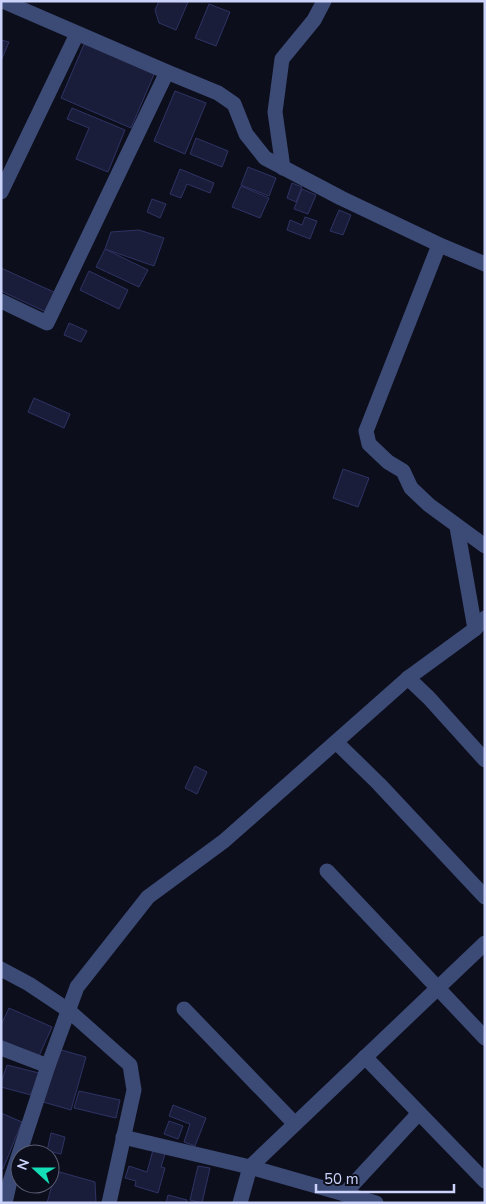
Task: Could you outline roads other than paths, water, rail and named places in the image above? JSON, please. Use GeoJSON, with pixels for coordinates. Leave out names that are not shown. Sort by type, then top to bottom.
{"type":"FeatureCollection","features":[{"type":"Feature","properties":{"kind":"street"},"geometry":{"type":"LineString","coordinates":[[3,1],[77,34],[218,92],[234,104],[246,134],[265,158],[341,198],[439,245],[485,264]]}},
{"type":"Feature","properties":{"kind":"street"},"geometry":{"type":"LineString","coordinates":[[283,168],[275,112],[282,59],[314,20],[324,1]]}},
{"type":"Feature","properties":{"kind":"street"},"geometry":{"type":"LineString","coordinates":[[1,192],[77,34]]}},
{"type":"Feature","properties":{"kind":"street"},"geometry":{"type":"LineString","coordinates":[[1,301],[47,323],[167,72]]}},
{"type":"Feature","properties":{"kind":"street"},"geometry":{"type":"LineString","coordinates":[[439,245],[366,431],[369,444],[388,462],[402,471],[411,488],[429,506],[485,546]]}},
{"type":"Feature","properties":{"kind":"street"},"geometry":{"type":"LineString","coordinates":[[4,1203],[5,1184],[77,987],[148,897],[224,841],[408,678],[480,624],[457,527],[485,546]]}},
{"type":"Feature","properties":{"kind":"street"},"geometry":{"type":"LineString","coordinates":[[408,678],[429,698],[485,760]]}},
{"type":"Feature","properties":{"kind":"street"},"geometry":{"type":"LineString","coordinates":[[336,742],[379,784],[485,898]]}},
{"type":"Feature","properties":{"kind":"street"},"geometry":{"type":"LineString","coordinates":[[327,871],[485,1038]]}},
{"type":"Feature","properties":{"kind":"street"},"geometry":{"type":"LineString","coordinates":[[240,1203],[250,1167],[485,944]]}},
{"type":"Feature","properties":{"kind":"street"},"geometry":{"type":"LineString","coordinates":[[1,969],[29,984],[68,1010],[130,1065],[134,1090],[109,1203]]}},
{"type":"Feature","properties":{"kind":"street"},"geometry":{"type":"LineString","coordinates":[[184,1009],[295,1124]]}},
{"type":"Feature","properties":{"kind":"street"},"geometry":{"type":"LineString","coordinates":[[1,1048],[48,1066]]}},
{"type":"Feature","properties":{"kind":"street"},"geometry":{"type":"LineString","coordinates":[[365,1057],[485,1182]]}},
{"type":"Feature","properties":{"kind":"street"},"geometry":{"type":"LineString","coordinates":[[344,1194],[419,1113]]}},
{"type":"Feature","properties":{"kind":"street"},"geometry":{"type":"LineString","coordinates":[[123,1137],[250,1167],[376,1203]]}}]}
